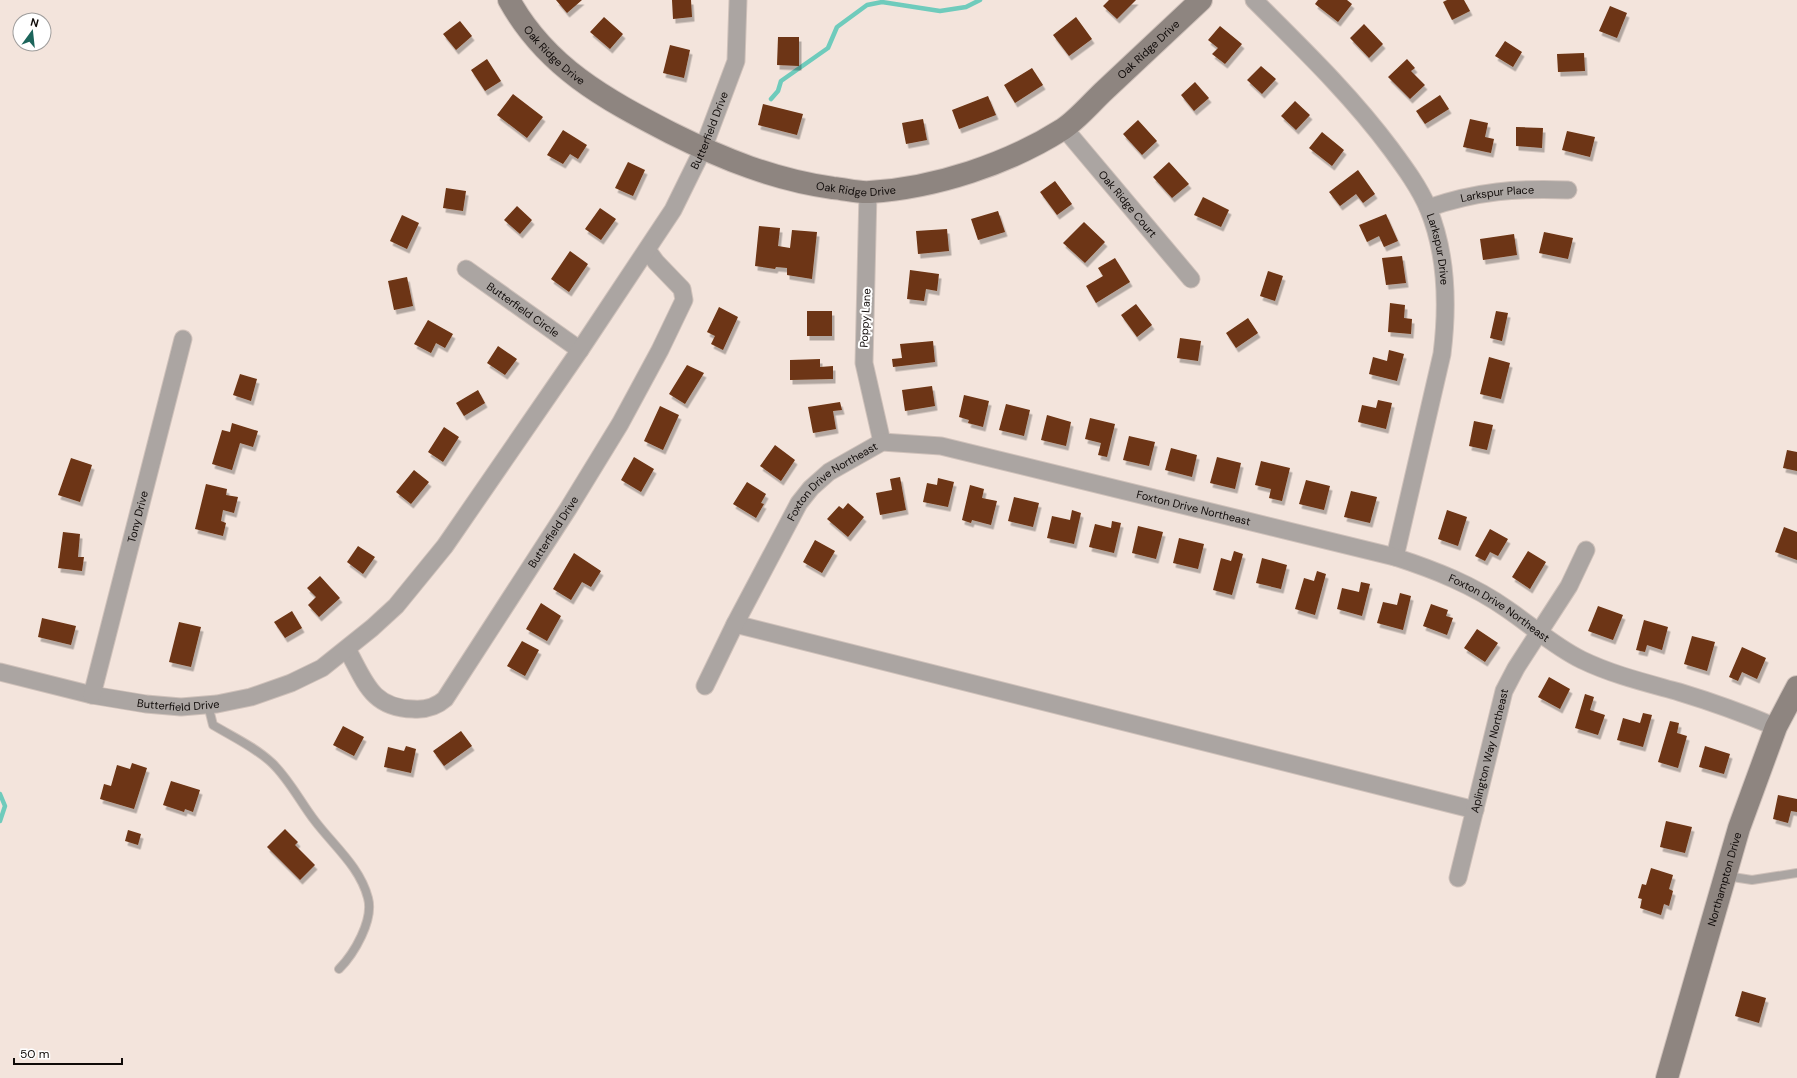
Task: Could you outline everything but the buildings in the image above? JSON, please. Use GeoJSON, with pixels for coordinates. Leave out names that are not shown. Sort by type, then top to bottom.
{"type":"FeatureCollection","features":[{"type":"Feature","properties":{"kind":"street","name":"Oak Ridge Drive"},"geometry":{"type":"LineString","coordinates":[[509,0],[533,37],[556,61],[582,82],[614,103],[703,149],[745,167],[775,177],[810,185],[868,192],[956,177],[1002,160],[1064,128],[1201,0]]}},
{"type":"Feature","properties":{"kind":"street","name":"Butterfield Drive"},"geometry":{"type":"LineString","coordinates":[[0,672],[92,695],[146,704],[181,706],[208,705],[251,697],[291,683],[322,668],[347,649],[396,606],[445,546],[648,251],[673,210],[703,149],[736,61],[738,0]]}},
{"type":"Feature","properties":{"kind":"street","name":"Larkspur Drive"},"geometry":{"type":"LineString","coordinates":[[1254,0],[1346,93],[1409,174],[1428,208],[1440,252],[1446,290],[1446,323],[1442,354],[1395,558]]}},
{"type":"Feature","properties":{"kind":"street","name":"Oak Ridge Court"},"geometry":{"type":"LineString","coordinates":[[1064,128],[1191,279]]}},
{"type":"Feature","properties":{"kind":"street","name":"Larkspur Place"},"geometry":{"type":"LineString","coordinates":[[1428,208],[1455,199],[1486,192],[1534,189],[1568,190]]}},
{"type":"Feature","properties":{"kind":"street","name":"Poppy Lane"},"geometry":{"type":"LineString","coordinates":[[868,192],[864,363],[882,442]]}},
{"type":"Feature","properties":{"kind":"street","name":"Butterfield Drive"},"geometry":{"type":"LineString","coordinates":[[347,649],[369,688],[381,702],[394,707],[421,710],[440,703],[445,698],[564,516],[620,424],[660,350],[684,300],[682,289],[656,262],[648,251]]}},
{"type":"Feature","properties":{"kind":"street","name":"Butterfield Circle"},"geometry":{"type":"LineString","coordinates":[[466,269],[580,350]]}},
{"type":"Feature","properties":{"kind":"street","name":"Tony Drive"},"geometry":{"type":"LineString","coordinates":[[92,695],[183,338]]}},
{"type":"Feature","properties":{"kind":"street","name":"Foxton Drive Northeast"},"geometry":{"type":"LineString","coordinates":[[705,686],[734,624],[799,503],[807,493],[829,472],[882,442],[940,446],[1395,558],[1432,569],[1465,583],[1506,608],[1566,652],[1589,663],[1614,673],[1682,693],[1776,727]]}},
{"type":"Feature","properties":{"kind":"street","name":"Aplington Way Northeast"},"geometry":{"type":"LineString","coordinates":[[1458,878],[1504,691],[1516,668],[1569,586],[1586,550]]}},
{"type":"Feature","properties":{"kind":"street"},"geometry":{"type":"LineString","coordinates":[[734,624],[1475,810]]}},
{"type":"Feature","properties":{"kind":"street","name":"Northampton Drive"},"geometry":{"type":"LineString","coordinates":[[1667,1078],[1739,828],[1776,727],[1797,687]]}},
{"type":"Feature","properties":{"kind":"lane"},"geometry":{"type":"LineString","coordinates":[[208,705],[213,725],[254,748],[273,763],[315,822],[357,870],[369,899],[368,913],[363,932],[349,958],[339,969]]}},
{"type":"Feature","properties":{"kind":"lane"},"geometry":{"type":"LineString","coordinates":[[1725,876],[1752,880],[1797,873]]}},
{"type":"Feature","properties":{"kind":"waterway"},"geometry":{"type":"LineString","coordinates":[[771,99],[778,91],[781,81],[828,48],[837,27],[867,5],[882,2],[940,11],[966,7],[980,0]]}},
{"type":"Feature","properties":{"kind":"waterway"},"geometry":{"type":"LineString","coordinates":[[0,794],[5,806],[0,821]]}}]}
